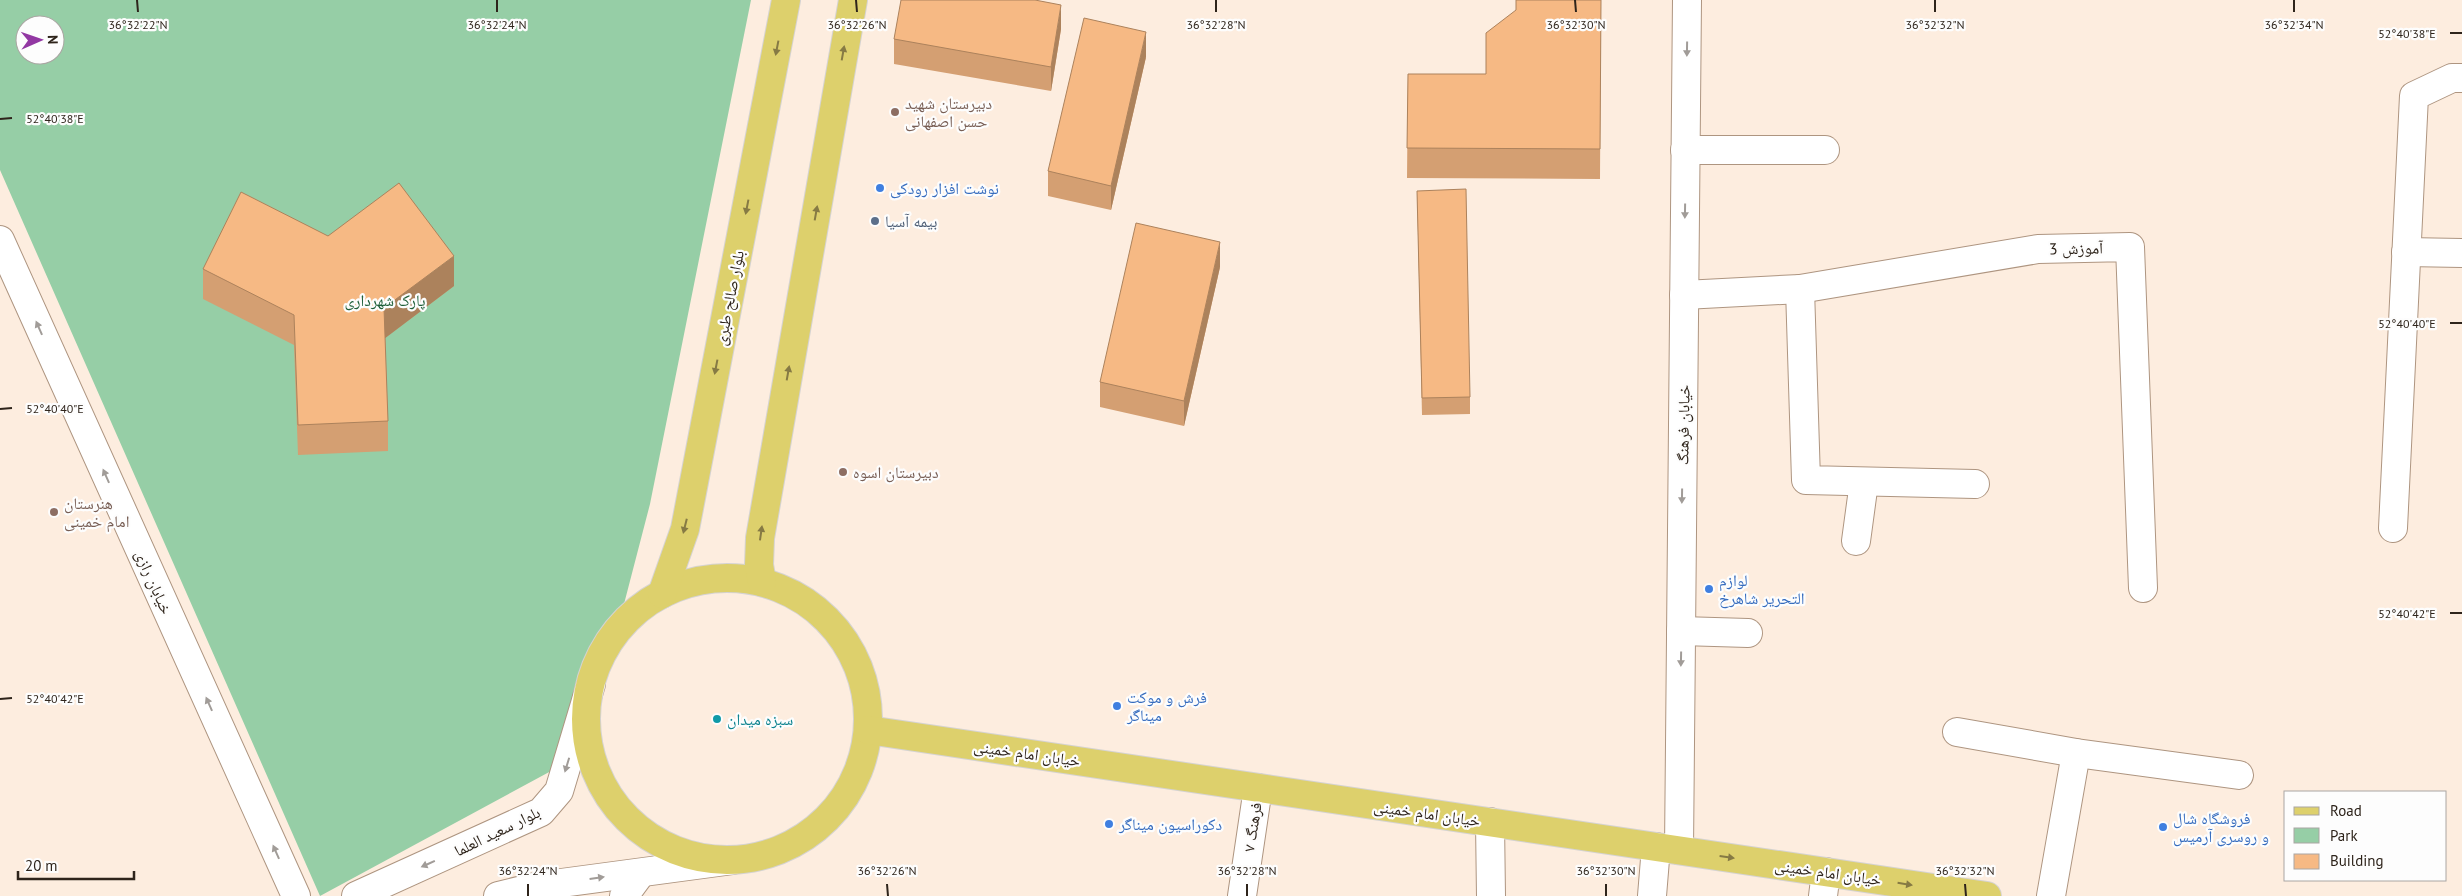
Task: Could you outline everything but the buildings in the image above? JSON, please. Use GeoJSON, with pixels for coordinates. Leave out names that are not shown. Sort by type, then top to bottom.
{"type":"FeatureCollection","features":[{"type":"Feature","properties":{"kind":"main road","name":"بلوار صالح طبری"},"geometry":{"type":"LineString","coordinates":[[662,594],[685,528],[786,0]]}},
{"type":"Feature","properties":{"kind":"main road"},"geometry":{"type":"LineString","coordinates":[[762,582],[759,565],[760,538],[852,0]]}},
{"type":"Feature","properties":{"kind":"main road"},"geometry":{"type":"LineString","coordinates":[[729,577],[762,582],[779,587],[802,598],[822,614],[840,633],[854,655],[863,679],[868,704],[868,730],[864,755],[855,779],[842,802],[825,821],[805,837],[783,849],[758,857],[733,860],[707,859],[682,853],[658,843],[638,828],[619,810],[605,789],[594,765],[588,740],[586,714],[591,684],[601,656],[617,631],[635,612],[662,594],[679,586],[704,579],[729,577]]}},
{"type":"Feature","properties":{"kind":"main road","name":"خیابان امام خمینی"},"geometry":{"type":"LineString","coordinates":[[868,730],[1668,849],[1825,884],[1987,896]]}},
{"type":"Feature","properties":{"kind":"street","name":"خیابان فرهنگ"},"geometry":{"type":"LineString","coordinates":[[1652,896],[1668,849],[1681,631],[1687,0]]}},
{"type":"Feature","properties":{"kind":"street"},"geometry":{"type":"LineString","coordinates":[[2393,528],[2414,96],[2452,78],[2462,78]]}},
{"type":"Feature","properties":{"kind":"street"},"geometry":{"type":"LineString","coordinates":[[1685,150],[1825,150]]}},
{"type":"Feature","properties":{"kind":"street","name":"خیابان رازی"},"geometry":{"type":"LineString","coordinates":[[0,240],[296,896]]}},
{"type":"Feature","properties":{"kind":"street","name":"آموزش 3"},"geometry":{"type":"LineString","coordinates":[[1684,295],[1800,289],[2038,249],[2130,247],[2143,588]]}},
{"type":"Feature","properties":{"kind":"street"},"geometry":{"type":"LineString","coordinates":[[2406,252],[2462,253]]}},
{"type":"Feature","properties":{"kind":"street"},"geometry":{"type":"LineString","coordinates":[[1800,289],[1806,480],[1975,484]]}},
{"type":"Feature","properties":{"kind":"street"},"geometry":{"type":"LineString","coordinates":[[1856,541],[1864,482]]}},
{"type":"Feature","properties":{"kind":"street"},"geometry":{"type":"LineString","coordinates":[[1681,631],[1748,633]]}},
{"type":"Feature","properties":{"kind":"street","name":"بلوار سعید العلما"},"geometry":{"type":"LineString","coordinates":[[356,896],[541,812],[559,791],[591,684]]}},
{"type":"Feature","properties":{"kind":"street"},"geometry":{"type":"LineString","coordinates":[[1957,732],[2076,753],[2239,775]]}},
{"type":"Feature","properties":{"kind":"street"},"geometry":{"type":"LineString","coordinates":[[2050,896],[2076,753]]}},
{"type":"Feature","properties":{"kind":"street","name":"فرهنگ ۷"},"geometry":{"type":"LineString","coordinates":[[1242,896],[1258,788]]}},
{"type":"Feature","properties":{"kind":"street"},"geometry":{"type":"LineString","coordinates":[[1490,822],[1491,896]]}},
{"type":"Feature","properties":{"kind":"street"},"geometry":{"type":"LineString","coordinates":[[498,896],[540,886],[733,860]]}},
{"type":"Feature","properties":{"kind":"street"},"geometry":{"type":"LineString","coordinates":[[624,896],[641,872]]}},
{"type":"Feature","properties":{"kind":"green space","name":"پارک شهرداری"},"geometry":{"type":"Polygon","coordinates":[[[0,0],[751,0],[650,504],[617,631],[587,714],[577,757],[320,896],[0,170],[0,0]]]}},
{"type":"Feature","properties":{"kind":"place","name":"دبیرستان شهید حسن اصفهانی"},"geometry":{"type":"Point","coordinates":[895,112]}},
{"type":"Feature","properties":{"kind":"place","name":"نوشت افزار رودکی"},"geometry":{"type":"Point","coordinates":[880,188]}},
{"type":"Feature","properties":{"kind":"place","name":"بیمه آسیا"},"geometry":{"type":"Point","coordinates":[875,221]}},
{"type":"Feature","properties":{"kind":"place","name":"دبیرستان اسوه"},"geometry":{"type":"Point","coordinates":[843,472]}},
{"type":"Feature","properties":{"kind":"place","name":"هنرستان امام خمینی"},"geometry":{"type":"Point","coordinates":[54,512]}},
{"type":"Feature","properties":{"kind":"place","name":"لوازم التحریر شاهرخ"},"geometry":{"type":"Point","coordinates":[1709,589]}},
{"type":"Feature","properties":{"kind":"place","name":"فرش و موکت میناگر"},"geometry":{"type":"Point","coordinates":[1117,706]}},
{"type":"Feature","properties":{"kind":"place","name":"سبزه میدان"},"geometry":{"type":"Point","coordinates":[717,719]}},
{"type":"Feature","properties":{"kind":"place","name":"دکوراسیون میناگر"},"geometry":{"type":"Point","coordinates":[1109,824]}},
{"type":"Feature","properties":{"kind":"place","name":"فروشگاه شال و روسری آرمیس"},"geometry":{"type":"Point","coordinates":[2163,827]}}]}
